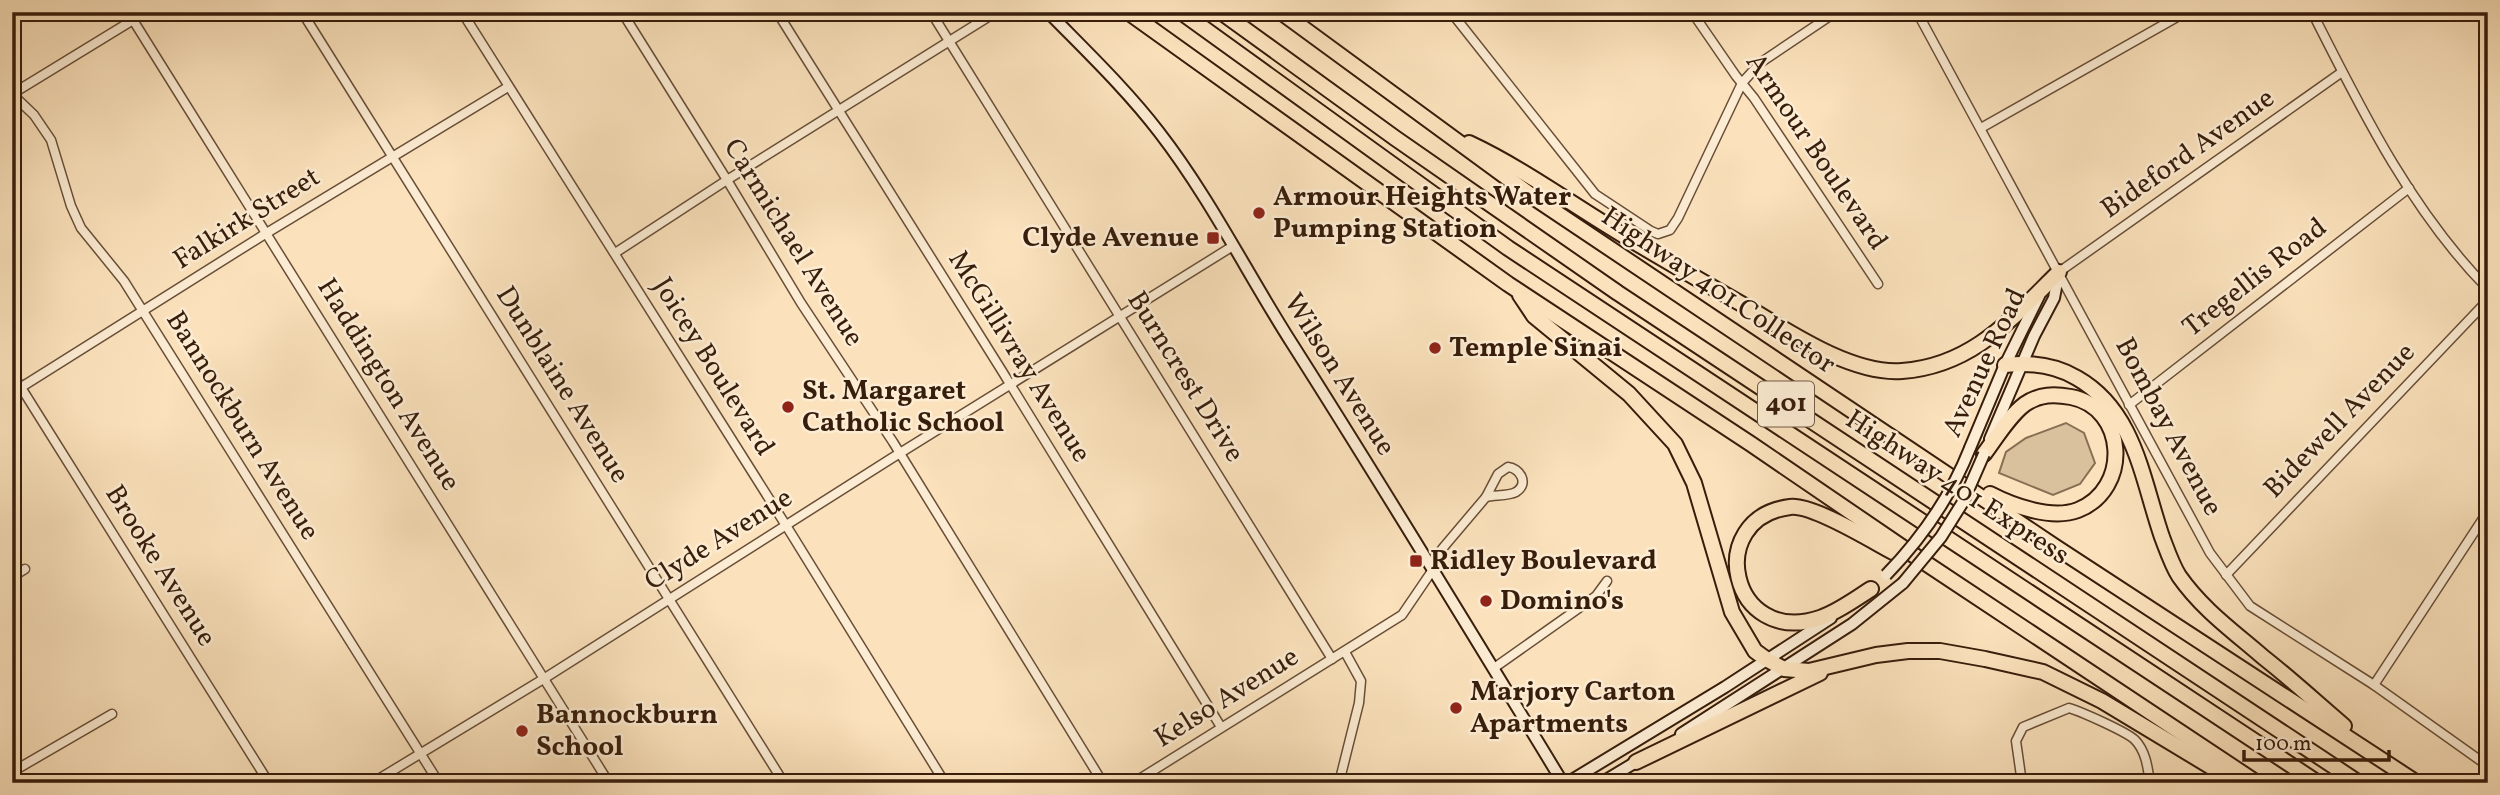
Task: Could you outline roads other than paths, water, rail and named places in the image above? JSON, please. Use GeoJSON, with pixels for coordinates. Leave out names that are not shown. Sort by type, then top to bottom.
{"type":"FeatureCollection","features":[{"type":"Feature","properties":{"kind":"highway","name":"401"},"geometry":{"type":"LineString","coordinates":[[1128,12],[1515,288],[2253,780]]}},
{"type":"Feature","properties":{"kind":"highway","name":"Highway 401 Express"},"geometry":{"type":"LineString","coordinates":[[1181,12],[1508,248],[2318,783]]}},
{"type":"Feature","properties":{"kind":"highway","name":"Highway 401 Express"},"geometry":{"type":"LineString","coordinates":[[1221,12],[1395,138],[1608,286],[2359,783]]}},
{"type":"Feature","properties":{"kind":"highway","name":"Highway 401 Collector"},"geometry":{"type":"LineString","coordinates":[[1281,12],[1536,200],[2417,783]]}},
{"type":"Feature","properties":{"kind":"highway"},"geometry":{"type":"LineString","coordinates":[[1437,128],[1495,155],[1612,229],[1808,343],[1858,365],[1900,372],[1936,365],[1969,353],[1999,331],[2059,272]]}},
{"type":"Feature","properties":{"kind":"highway"},"geometry":{"type":"LineString","coordinates":[[1515,288],[1534,316],[1629,394],[1675,444],[1694,483],[1732,612],[1755,651],[1766,659],[1784,668],[1809,671],[1876,655],[1908,651],[1940,652],[2043,672],[2102,701],[2218,771],[2253,780]]}},
{"type":"Feature","properties":{"kind":"highway"},"geometry":{"type":"LineString","coordinates":[[2006,365],[2022,363],[2067,372],[2106,399],[2132,440],[2156,519],[2178,574],[2206,610],[2350,732],[2360,746]]}},
{"type":"Feature","properties":{"kind":"highway"},"geometry":{"type":"LineString","coordinates":[[1948,474],[2002,500],[2056,514],[2077,511],[2092,502],[2109,484],[2116,460],[2114,438],[2103,417],[2092,406],[2078,398],[2056,394],[2038,397],[2023,405],[1984,454]]}},
{"type":"Feature","properties":{"kind":"highway"},"geometry":{"type":"LineString","coordinates":[[1871,589],[1819,618],[1791,623],[1773,620],[1758,611],[1744,596],[1737,579],[1736,558],[1744,533],[1759,520],[1792,507],[1818,513],[1893,552],[1918,558]]}},
{"type":"Feature","properties":{"kind":"highway"},"geometry":{"type":"LineString","coordinates":[[1636,762],[1841,663]]}},
{"type":"Feature","properties":{"kind":"main road","name":"Wilson Avenue"},"geometry":{"type":"LineString","coordinates":[[1048,12],[1128,94],[1161,134],[1434,568],[1565,783]]}},
{"type":"Feature","properties":{"kind":"main road","name":"Avenue Road"},"geometry":{"type":"LineString","coordinates":[[1601,783],[1852,624],[1903,583],[1941,537],[1963,502],[2034,335],[2054,298],[2059,272]]}},
{"type":"Feature","properties":{"kind":"main road","name":"Avenue Road"},"geometry":{"type":"LineString","coordinates":[[1565,783],[1725,687],[1850,606],[1871,589],[1917,542],[1961,470],[2006,365],[2040,295],[2059,272]]}},
{"type":"Feature","properties":{"kind":"street","name":"Dunblaine Avenue"},"geometry":{"type":"LineString","coordinates":[[302,12],[783,783]]}},
{"type":"Feature","properties":{"kind":"street","name":"Joicey Boulevard"},"geometry":{"type":"LineString","coordinates":[[462,12],[786,525],[945,783]]}},
{"type":"Feature","properties":{"kind":"street","name":"Carmichael Avenue"},"geometry":{"type":"LineString","coordinates":[[622,12],[801,303],[900,453],[1103,783]]}},
{"type":"Feature","properties":{"kind":"street","name":"McGillivray Avenue"},"geometry":{"type":"LineString","coordinates":[[777,12],[1221,727]]}},
{"type":"Feature","properties":{"kind":"street","name":"Burncrest Drive"},"geometry":{"type":"LineString","coordinates":[[931,12],[1332,659]]}},
{"type":"Feature","properties":{"kind":"street"},"geometry":{"type":"LineString","coordinates":[[615,253],[996,12]]}},
{"type":"Feature","properties":{"kind":"street"},"geometry":{"type":"LineString","coordinates":[[1451,12],[1595,194],[1658,234],[1670,230],[1678,218],[1742,83],[1760,63],[1836,12]]}},
{"type":"Feature","properties":{"kind":"street","name":"Armour Boulevard"},"geometry":{"type":"LineString","coordinates":[[1692,12],[1754,98],[1878,284]]}},
{"type":"Feature","properties":{"kind":"street","name":"Bombay Avenue"},"geometry":{"type":"LineString","coordinates":[[1917,12],[2210,553],[2226,575],[2250,606],[2374,685],[2488,766]]}},
{"type":"Feature","properties":{"kind":"street"},"geometry":{"type":"LineString","coordinates":[[1981,128],[2186,12]]}},
{"type":"Feature","properties":{"kind":"street"},"geometry":{"type":"LineString","coordinates":[[2312,12],[2374,133],[2459,259],[2488,289]]}},
{"type":"Feature","properties":{"kind":"street"},"geometry":{"type":"LineString","coordinates":[[12,94],[130,16]]}},
{"type":"Feature","properties":{"kind":"street","name":"Haddington Avenue"},"geometry":{"type":"LineString","coordinates":[[130,16],[609,783]]}},
{"type":"Feature","properties":{"kind":"street","name":"Bideford Avenue"},"geometry":{"type":"LineString","coordinates":[[2059,272],[2342,72]]}},
{"type":"Feature","properties":{"kind":"street","name":"Falkirk Street"},"geometry":{"type":"LineString","coordinates":[[12,393],[265,234],[508,87]]}},
{"type":"Feature","properties":{"kind":"street","name":"Bannockburn Avenue"},"geometry":{"type":"LineString","coordinates":[[12,94],[34,115],[51,140],[71,206],[81,228],[106,257],[143,311],[439,783]]}},
{"type":"Feature","properties":{"kind":"street","name":"Tregellis Road"},"geometry":{"type":"LineString","coordinates":[[2129,405],[2410,188]]}},
{"type":"Feature","properties":{"kind":"street","name":"Clyde Avenue"},"geometry":{"type":"LineString","coordinates":[[372,783],[545,678],[1233,246]]}},
{"type":"Feature","properties":{"kind":"street","name":"Bidewell Avenue"},"geometry":{"type":"LineString","coordinates":[[2226,575],[2488,300]]}},
{"type":"Feature","properties":{"kind":"street","name":"Brooke Avenue"},"geometry":{"type":"LineString","coordinates":[[12,373],[269,783]]}},
{"type":"Feature","properties":{"kind":"street"},"geometry":{"type":"LineString","coordinates":[[1339,783],[1359,703],[1361,681],[1345,652],[1402,615],[1434,568],[1442,549],[1486,497],[1500,470],[1508,467],[1519,471],[1522,481],[1516,492],[1486,497]]}},
{"type":"Feature","properties":{"kind":"street"},"geometry":{"type":"LineString","coordinates":[[2374,685],[2488,511]]}},
{"type":"Feature","properties":{"kind":"street"},"geometry":{"type":"LineString","coordinates":[[12,577],[25,569]]}},
{"type":"Feature","properties":{"kind":"street"},"geometry":{"type":"LineString","coordinates":[[1494,668],[1596,596],[1606,581]]}},
{"type":"Feature","properties":{"kind":"street","name":"Kelso Avenue"},"geometry":{"type":"LineString","coordinates":[[1133,783],[1345,652]]}},
{"type":"Feature","properties":{"kind":"street"},"geometry":{"type":"LineString","coordinates":[[2022,783],[2016,741],[2024,727],[2069,708],[2135,740],[2146,758],[2150,783]]}},
{"type":"Feature","properties":{"kind":"street"},"geometry":{"type":"LineString","coordinates":[[12,772],[112,714]]}},
{"type":"Feature","properties":{"kind":"place","name":"Armour Heights Water Pumping Station"},"geometry":{"type":"Point","coordinates":[1259,213]}},
{"type":"Feature","properties":{"kind":"place","name":"Clyde Avenue"},"geometry":{"type":"Point","coordinates":[1213,238]}},
{"type":"Feature","properties":{"kind":"place","name":"Temple Sinai"},"geometry":{"type":"Point","coordinates":[1435,348]}},
{"type":"Feature","properties":{"kind":"place","name":"St. Margaret Catholic School"},"geometry":{"type":"Point","coordinates":[788,407]}},
{"type":"Feature","properties":{"kind":"place","name":"Ridley Boulevard"},"geometry":{"type":"Point","coordinates":[1416,561]}},
{"type":"Feature","properties":{"kind":"place","name":"Domino's"},"geometry":{"type":"Point","coordinates":[1486,601]}},
{"type":"Feature","properties":{"kind":"place","name":"Marjory Carton Apartments"},"geometry":{"type":"Point","coordinates":[1456,708]}},
{"type":"Feature","properties":{"kind":"place","name":"Bannockburn School"},"geometry":{"type":"Point","coordinates":[522,731]}}]}
